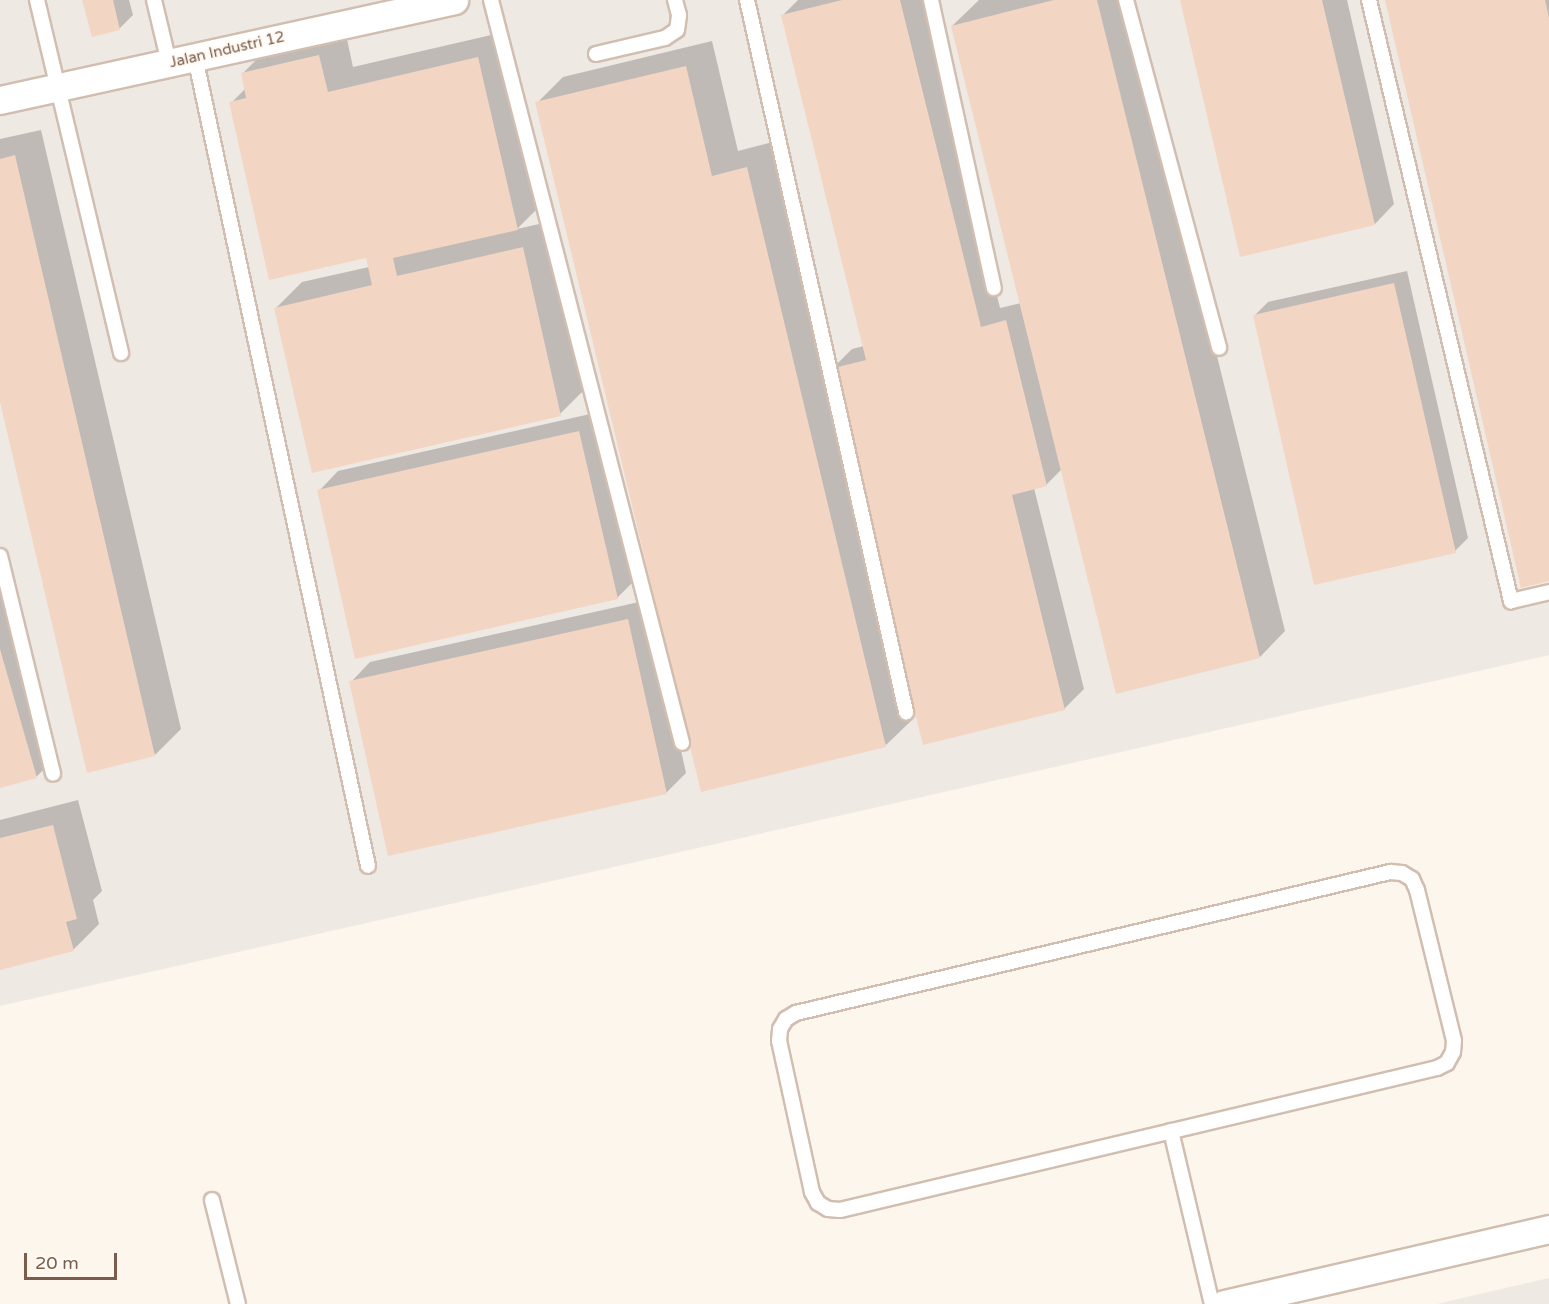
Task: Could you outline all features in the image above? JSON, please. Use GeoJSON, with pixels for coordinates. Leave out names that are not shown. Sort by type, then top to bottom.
{"type":"FeatureCollection","features":[{"type":"Feature","properties":{"kind":"street","name":"Jalan Industri 12"},"geometry":{"type":"LineString","coordinates":[[0,100],[454,0]]}},
{"type":"Feature","properties":{"kind":"street"},"geometry":{"type":"LineString","coordinates":[[1224,1304],[1549,1229]]}},
{"type":"Feature","properties":{"kind":"lane"},"geometry":{"type":"LineString","coordinates":[[37,0],[121,353]]}},
{"type":"Feature","properties":{"kind":"lane"},"geometry":{"type":"LineString","coordinates":[[154,0],[169,63]]}},
{"type":"Feature","properties":{"kind":"lane"},"geometry":{"type":"LineString","coordinates":[[491,0],[682,743]]}},
{"type":"Feature","properties":{"kind":"lane"},"geometry":{"type":"LineString","coordinates":[[596,54],[665,38],[677,30],[679,15],[675,0]]}},
{"type":"Feature","properties":{"kind":"lane"},"geometry":{"type":"LineString","coordinates":[[747,0],[906,712]]}},
{"type":"Feature","properties":{"kind":"lane"},"geometry":{"type":"LineString","coordinates":[[931,0],[994,288]]}},
{"type":"Feature","properties":{"kind":"lane"},"geometry":{"type":"LineString","coordinates":[[1126,0],[1219,348]]}},
{"type":"Feature","properties":{"kind":"lane"},"geometry":{"type":"LineString","coordinates":[[1369,0],[1511,601],[1549,592]]}},
{"type":"Feature","properties":{"kind":"lane"},"geometry":{"type":"LineString","coordinates":[[195,57],[368,866]]}},
{"type":"Feature","properties":{"kind":"lane"},"geometry":{"type":"LineString","coordinates":[[0,556],[53,774]]}},
{"type":"Feature","properties":{"kind":"lane"},"geometry":{"type":"LineString","coordinates":[[1390,872],[1402,873],[1412,879],[1418,890],[1454,1041],[1454,1052],[1447,1063],[1437,1068],[1171,1131],[840,1210],[828,1209],[818,1203],[812,1192],[779,1041],[780,1029],[786,1019],[819,1008],[1390,872]]}},
{"type":"Feature","properties":{"kind":"lane"},"geometry":{"type":"LineString","coordinates":[[1171,1131],[1212,1304]]}},
{"type":"Feature","properties":{"kind":"lane"},"geometry":{"type":"LineString","coordinates":[[212,1200],[238,1304]]}},
{"type":"Feature","properties":{"kind":"shaded area"},"geometry":{"type":"Polygon","coordinates":[[[0,0],[1549,0],[1549,655],[0,1006],[0,0]]]}},
{"type":"Feature","properties":{"kind":"shaded area"},"geometry":{"type":"Polygon","coordinates":[[[1549,1278],[1549,1304],[1437,1304],[1549,1278]]]}},
{"type":"Feature","properties":{"kind":"building"},"geometry":{"type":"Polygon","coordinates":[[[82,0],[113,0],[120,30],[92,37],[82,0]]]}},
{"type":"Feature","properties":{"kind":"building"},"geometry":{"type":"Polygon","coordinates":[[[842,0],[900,0],[981,327],[1006,320],[1047,486],[1012,495],[1065,710],[923,745],[830,369],[866,360],[781,15],[842,0]]]}},
{"type":"Feature","properties":{"kind":"building"},"geometry":{"type":"Polygon","coordinates":[[[1054,0],[1097,0],[1260,658],[1116,694],[951,26],[1054,0]]]}},
{"type":"Feature","properties":{"kind":"building"},"geometry":{"type":"Polygon","coordinates":[[[1180,0],[1322,0],[1375,225],[1240,257],[1180,0]]]}},
{"type":"Feature","properties":{"kind":"building"},"geometry":{"type":"Polygon","coordinates":[[[1385,0],[1545,0],[1549,18],[1549,581],[1521,588],[1385,0]]]}},
{"type":"Feature","properties":{"kind":"building"},"geometry":{"type":"Polygon","coordinates":[[[319,55],[328,92],[478,57],[518,230],[393,258],[397,276],[523,247],[561,416],[312,473],[274,308],[372,285],[366,258],[269,280],[229,102],[246,98],[241,73],[319,55]]]}},
{"type":"Feature","properties":{"kind":"building"},"geometry":{"type":"Polygon","coordinates":[[[686,66],[712,176],[747,167],[886,747],[701,792],[535,102],[686,66]]]}},
{"type":"Feature","properties":{"kind":"building"},"geometry":{"type":"Polygon","coordinates":[[[15,155],[155,756],[87,773],[0,402],[0,159],[15,155]]]}},
{"type":"Feature","properties":{"kind":"building"},"geometry":{"type":"Polygon","coordinates":[[[1394,283],[1456,553],[1314,585],[1253,315],[1394,283]]]}},
{"type":"Feature","properties":{"kind":"building"},"geometry":{"type":"Polygon","coordinates":[[[579,431],[618,599],[355,659],[317,490],[579,431]]]}},
{"type":"Feature","properties":{"kind":"building"},"geometry":{"type":"Polygon","coordinates":[[[628,619],[667,794],[388,856],[349,681],[628,619]]]}},
{"type":"Feature","properties":{"kind":"building"},"geometry":{"type":"Polygon","coordinates":[[[0,649],[37,778],[0,788],[0,649]]]}},
{"type":"Feature","properties":{"kind":"building"},"geometry":{"type":"Polygon","coordinates":[[[53,825],[77,919],[66,922],[74,951],[0,970],[0,838],[53,825]]]}}]}
